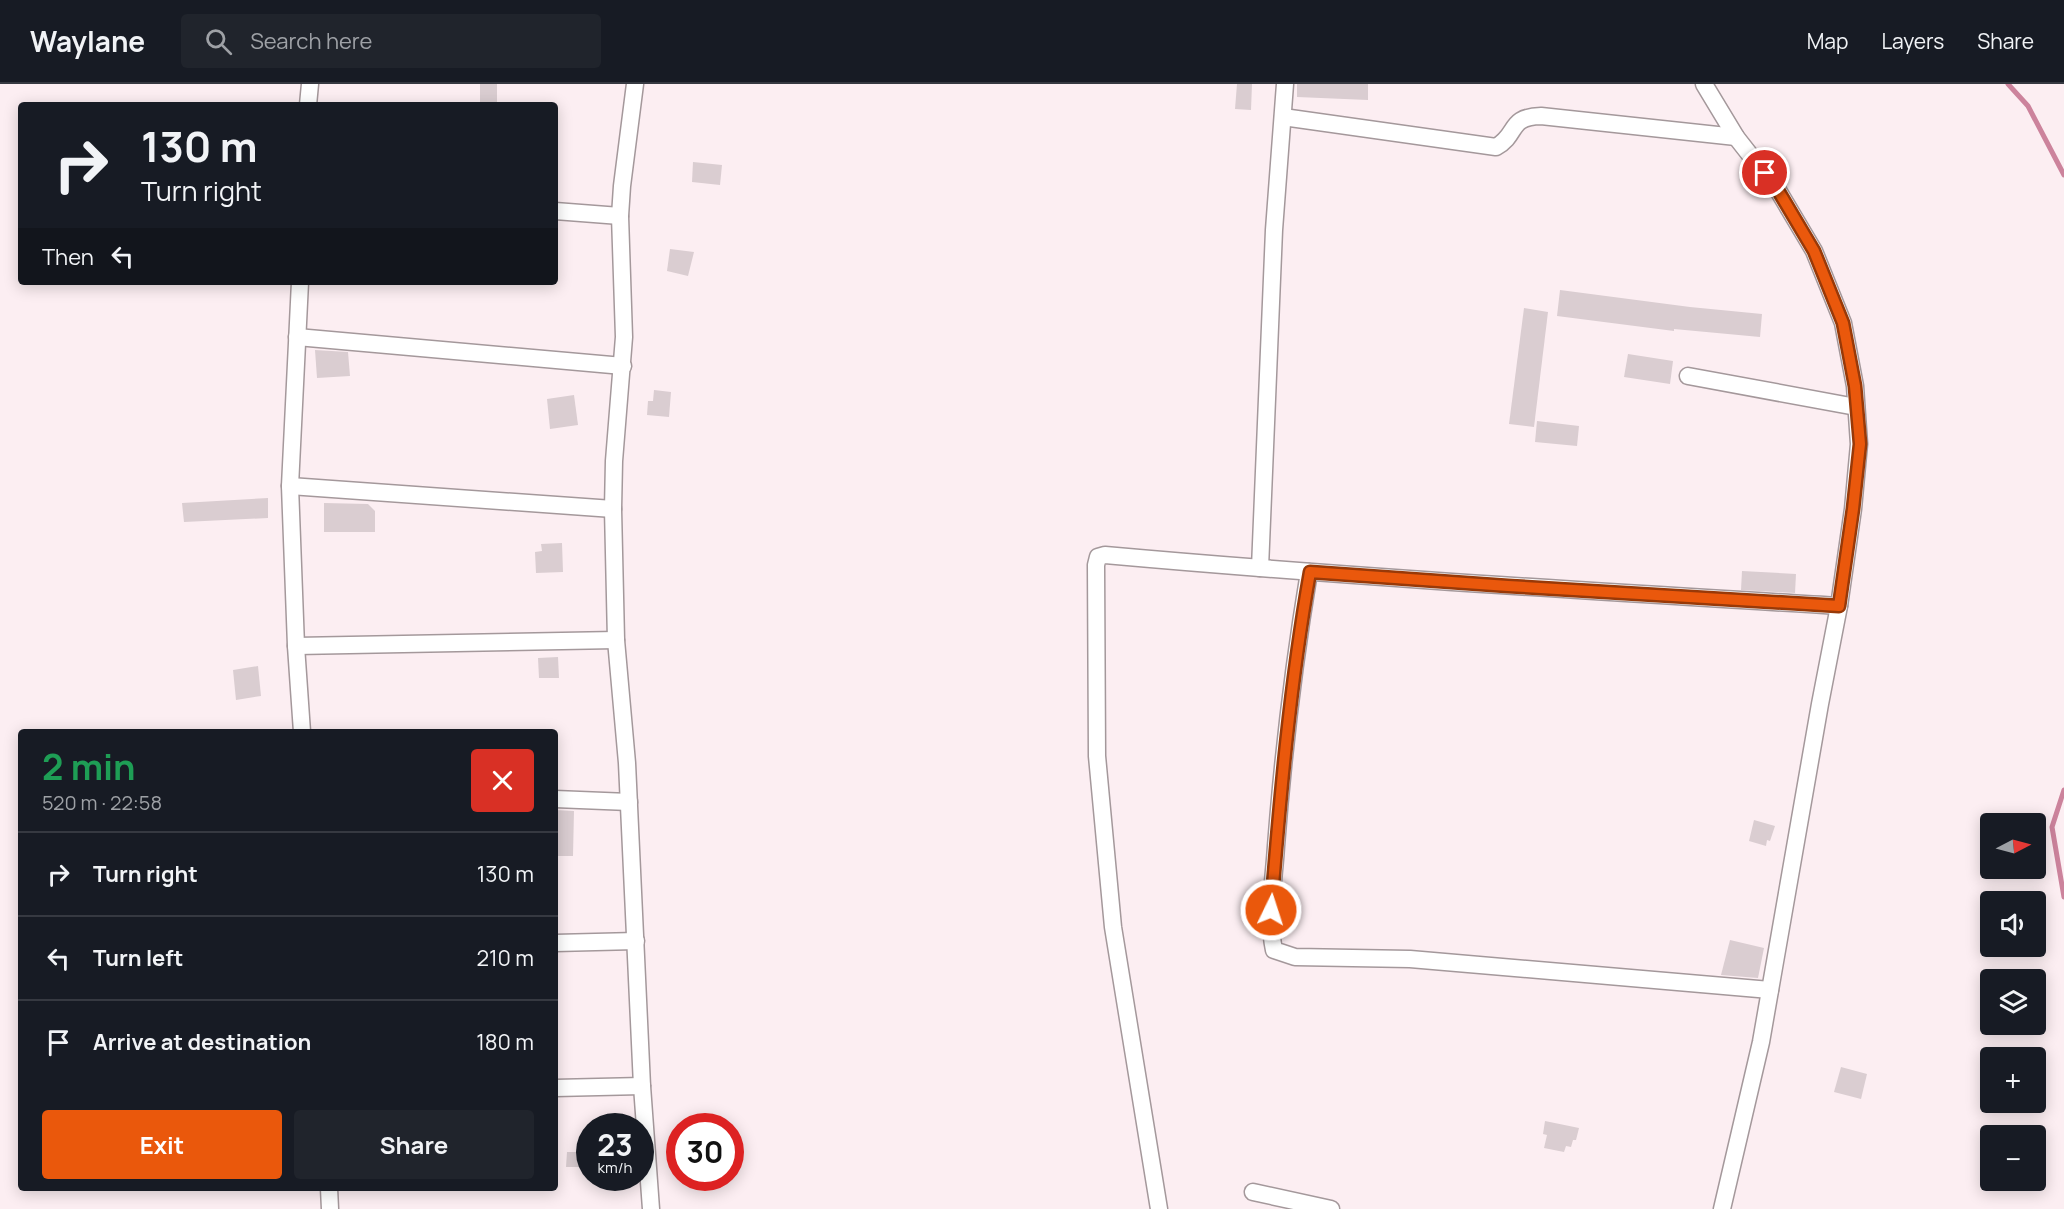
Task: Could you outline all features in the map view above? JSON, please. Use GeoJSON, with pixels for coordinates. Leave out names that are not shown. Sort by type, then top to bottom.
{"type":"FeatureCollection","features":[{"type":"Feature","properties":{"kind":"street"},"geometry":{"type":"LineString","coordinates":[[308,102],[310,84]]}},
{"type":"Feature","properties":{"kind":"street"},"geometry":{"type":"LineString","coordinates":[[635,84],[620,216],[623,366],[614,461],[613,509],[616,640],[629,802],[642,1086],[651,1209]]}},
{"type":"Feature","properties":{"kind":"street"},"geometry":{"type":"LineString","coordinates":[[1260,568],[1274,231],[1285,84]]}},
{"type":"Feature","properties":{"kind":"street"},"geometry":{"type":"LineString","coordinates":[[1704,84],[1737,137],[1779,192],[1814,251],[1843,323],[1857,407],[1860,444],[1839,606],[1761,1042],[1722,1209]]}},
{"type":"Feature","properties":{"kind":"street"},"geometry":{"type":"LineString","coordinates":[[1283,117],[1496,147],[1506,142],[1516,123],[1527,117],[1737,137]]}},
{"type":"Feature","properties":{"kind":"street"},"geometry":{"type":"LineString","coordinates":[[558,211],[620,216]]}},
{"type":"Feature","properties":{"kind":"street"},"geometry":{"type":"LineString","coordinates":[[300,285],[290,486],[302,729]]}},
{"type":"Feature","properties":{"kind":"street"},"geometry":{"type":"LineString","coordinates":[[297,337],[623,366]]}},
{"type":"Feature","properties":{"kind":"street"},"geometry":{"type":"LineString","coordinates":[[1688,376],[1857,407]]}},
{"type":"Feature","properties":{"kind":"street"},"geometry":{"type":"LineString","coordinates":[[290,486],[613,509]]}},
{"type":"Feature","properties":{"kind":"street"},"geometry":{"type":"LineString","coordinates":[[1160,1209],[1113,927],[1097,756],[1096,565],[1098,557],[1105,555],[1508,586],[1839,606]]}},
{"type":"Feature","properties":{"kind":"street"},"geometry":{"type":"LineString","coordinates":[[1310,572],[1299,634],[1277,829],[1270,931],[1274,951],[1295,957],[1410,959],[1770,990]]}},
{"type":"Feature","properties":{"kind":"street"},"geometry":{"type":"LineString","coordinates":[[296,646],[616,640]]}},
{"type":"Feature","properties":{"kind":"street"},"geometry":{"type":"LineString","coordinates":[[558,798],[629,802]]}},
{"type":"Feature","properties":{"kind":"street"},"geometry":{"type":"LineString","coordinates":[[558,943],[636,941]]}},
{"type":"Feature","properties":{"kind":"street"},"geometry":{"type":"LineString","coordinates":[[558,1088],[642,1086]]}},
{"type":"Feature","properties":{"kind":"street"},"geometry":{"type":"LineString","coordinates":[[329,1191],[330,1209]]}},
{"type":"Feature","properties":{"kind":"street"},"geometry":{"type":"LineString","coordinates":[[1253,1192],[1331,1209]]}},
{"type":"Feature","properties":{"kind":"building"},"geometry":{"type":"Polygon","coordinates":[[[480,84],[497,84],[497,102],[480,102],[480,84]]]}},
{"type":"Feature","properties":{"kind":"building"},"geometry":{"type":"Polygon","coordinates":[[[1237,84],[1252,84],[1251,110],[1235,109],[1237,84]]]}},
{"type":"Feature","properties":{"kind":"building"},"geometry":{"type":"Polygon","coordinates":[[[1297,84],[1368,84],[1368,100],[1297,97],[1297,84]]]}},
{"type":"Feature","properties":{"kind":"building"},"geometry":{"type":"Polygon","coordinates":[[[693,162],[722,165],[720,185],[692,182],[693,162]]]}},
{"type":"Feature","properties":{"kind":"building"},"geometry":{"type":"Polygon","coordinates":[[[670,249],[694,252],[688,276],[667,271],[670,249]]]}},
{"type":"Feature","properties":{"kind":"building"},"geometry":{"type":"Polygon","coordinates":[[[1560,290],[1762,314],[1760,337],[1674,329],[1674,331],[1557,316],[1560,290]]]}},
{"type":"Feature","properties":{"kind":"building"},"geometry":{"type":"Polygon","coordinates":[[[1524,308],[1548,312],[1534,427],[1509,424],[1524,308]]]}},
{"type":"Feature","properties":{"kind":"building"},"geometry":{"type":"Polygon","coordinates":[[[315,350],[348,352],[350,376],[317,378],[315,350]]]}},
{"type":"Feature","properties":{"kind":"building"},"geometry":{"type":"Polygon","coordinates":[[[1628,354],[1673,361],[1670,384],[1624,377],[1628,354]]]}},
{"type":"Feature","properties":{"kind":"building"},"geometry":{"type":"Polygon","coordinates":[[[654,390],[671,392],[669,417],[647,415],[648,401],[653,401],[654,390]]]}},
{"type":"Feature","properties":{"kind":"building"},"geometry":{"type":"Polygon","coordinates":[[[574,395],[578,425],[550,429],[547,399],[574,395]]]}},
{"type":"Feature","properties":{"kind":"building"},"geometry":{"type":"Polygon","coordinates":[[[1537,421],[1579,426],[1577,446],[1535,442],[1537,421]]]}},
{"type":"Feature","properties":{"kind":"building"},"geometry":{"type":"Polygon","coordinates":[[[268,498],[268,518],[184,522],[182,503],[268,498]]]}},
{"type":"Feature","properties":{"kind":"building"},"geometry":{"type":"Polygon","coordinates":[[[324,503],[368,504],[375,511],[375,532],[324,532],[324,503]]]}},
{"type":"Feature","properties":{"kind":"building"},"geometry":{"type":"Polygon","coordinates":[[[562,543],[563,572],[536,573],[535,552],[542,551],[541,544],[562,543]]]}},
{"type":"Feature","properties":{"kind":"building"},"geometry":{"type":"Polygon","coordinates":[[[1742,571],[1796,574],[1795,593],[1741,590],[1742,571]]]}},
{"type":"Feature","properties":{"kind":"building"},"geometry":{"type":"Polygon","coordinates":[[[558,657],[559,678],[539,678],[538,658],[558,657]]]}},
{"type":"Feature","properties":{"kind":"building"},"geometry":{"type":"Polygon","coordinates":[[[258,666],[261,696],[236,700],[233,670],[258,666]]]}},
{"type":"Feature","properties":{"kind":"building"},"geometry":{"type":"Polygon","coordinates":[[[558,810],[574,811],[573,856],[558,856],[558,810]]]}},
{"type":"Feature","properties":{"kind":"building"},"geometry":{"type":"Polygon","coordinates":[[[1754,820],[1775,826],[1766,846],[1749,841],[1754,820]]]}},
{"type":"Feature","properties":{"kind":"building"},"geometry":{"type":"Polygon","coordinates":[[[1730,940],[1764,948],[1758,978],[1721,975],[1730,940]]]}},
{"type":"Feature","properties":{"kind":"building"},"geometry":{"type":"Polygon","coordinates":[[[1841,1067],[1867,1074],[1861,1099],[1834,1092],[1841,1067]]]}},
{"type":"Feature","properties":{"kind":"building"},"geometry":{"type":"Polygon","coordinates":[[[1545,1121],[1579,1128],[1576,1140],[1573,1140],[1571,1147],[1566,1146],[1564,1152],[1544,1148],[1547,1135],[1543,1134],[1545,1121]]]}},
{"type":"Feature","properties":{"kind":"building"},"geometry":{"type":"Polygon","coordinates":[[[567,1152],[576,1152],[576,1167],[566,1167],[567,1152]]]}},
{"type":"Feature","properties":{"kind":"waterway"},"geometry":{"type":"LineString","coordinates":[[2008,84],[2028,106],[2064,175]]}},
{"type":"Feature","properties":{"kind":"waterway"},"geometry":{"type":"LineString","coordinates":[[2064,790],[2052,827],[2064,897]]}},
{"type":"Feature","properties":{"kind":"route"},"geometry":{"type":"LineString","coordinates":[[1271,910],[1291,701],[1299,634],[1310,572],[1839,606],[1860,444],[1855,386],[1843,323],[1814,251],[1765,173]]}}]}
